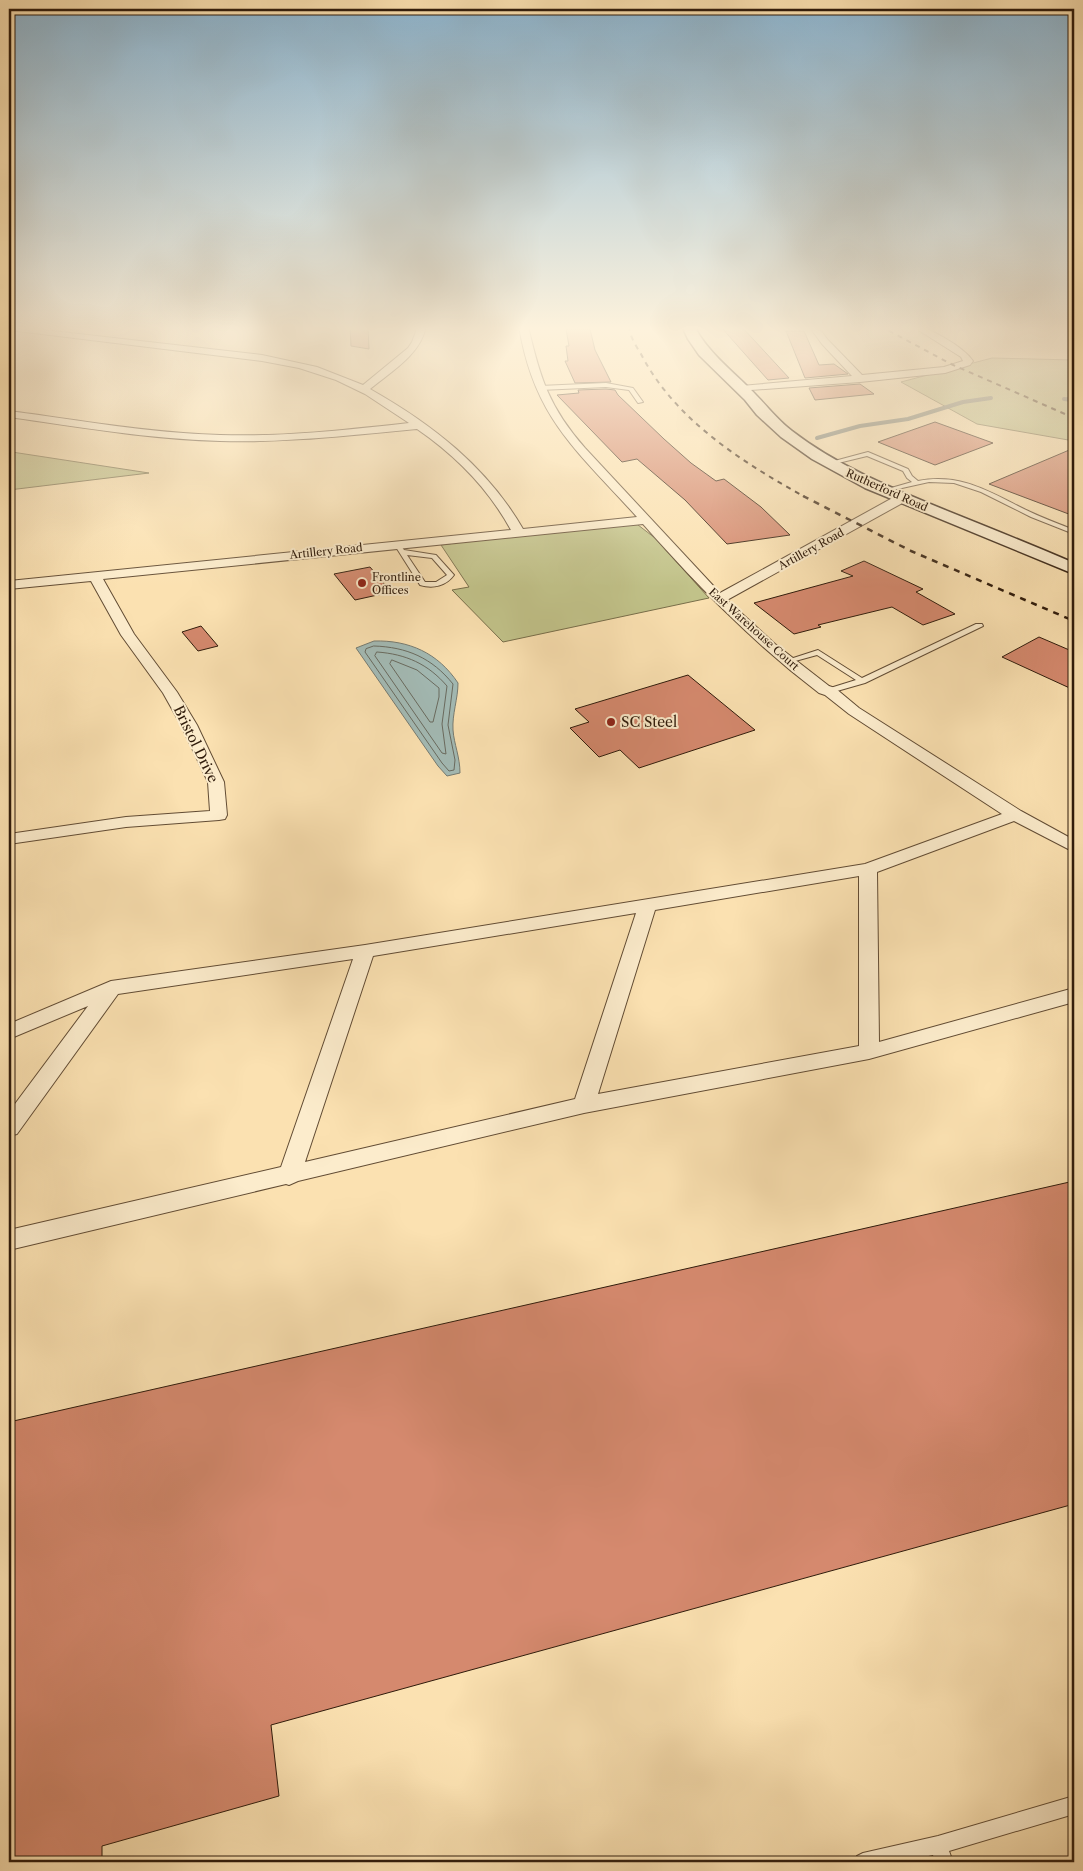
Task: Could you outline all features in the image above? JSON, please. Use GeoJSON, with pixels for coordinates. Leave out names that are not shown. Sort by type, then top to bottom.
{"type":"FeatureCollection","features":[{"type":"Feature","properties":{"kind":"street"},"geometry":{"type":"LineString","coordinates":[[401,413],[448,445],[473,468],[502,503],[518,531]]}},
{"type":"Feature","properties":{"kind":"street","name":"East Warehouse Court"},"geometry":{"type":"LineString","coordinates":[[555,413],[582,452],[644,520],[719,599],[788,661],[824,690],[830,691],[854,711],[878,727],[1015,815],[1074,847]]}},
{"type":"Feature","properties":{"kind":"street","name":"Rutherford Road"},"geometry":{"type":"LineString","coordinates":[[765,413],[780,428],[830,463],[902,498],[1074,569]]}},
{"type":"Feature","properties":{"kind":"street"},"geometry":{"type":"LineString","coordinates":[[9,414],[161,434],[221,438],[309,436],[420,425]]}},
{"type":"Feature","properties":{"kind":"street","name":"Artillery Road"},"geometry":{"type":"LineString","coordinates":[[719,599],[902,498]]}},
{"type":"Feature","properties":{"kind":"street","name":"Artillery Road"},"geometry":{"type":"LineString","coordinates":[[9,585],[400,548],[518,531],[644,520]]}},
{"type":"Feature","properties":{"kind":"street","name":"Bristol Drive"},"geometry":{"type":"LineString","coordinates":[[9,839],[126,822],[219,815],[216,782],[189,725],[170,692],[128,635],[95,576]]}},
{"type":"Feature","properties":{"kind":"street"},"geometry":{"type":"LineString","coordinates":[[9,1032],[111,988],[365,951],[868,869],[1015,815]]}},
{"type":"Feature","properties":{"kind":"street"},"geometry":{"type":"LineString","coordinates":[[868,869],[869,1052]]}},
{"type":"Feature","properties":{"kind":"street"},"geometry":{"type":"LineString","coordinates":[[584,1105],[647,906]]}},
{"type":"Feature","properties":{"kind":"street"},"geometry":{"type":"LineString","coordinates":[[289,1176],[365,951]]}},
{"type":"Feature","properties":{"kind":"street"},"geometry":{"type":"LineString","coordinates":[[9,1128],[111,988]]}},
{"type":"Feature","properties":{"kind":"street"},"geometry":{"type":"LineString","coordinates":[[9,1240],[289,1176],[584,1105],[869,1052],[1074,995]]}},
{"type":"Feature","properties":{"kind":"lane"},"geometry":{"type":"LineString","coordinates":[[830,463],[868,454],[906,470],[909,477],[917,483]]}},
{"type":"Feature","properties":{"kind":"lane"},"geometry":{"type":"LineString","coordinates":[[886,491],[936,480],[954,481],[985,491],[1028,514],[1074,532]]}},
{"type":"Feature","properties":{"kind":"lane"},"geometry":{"type":"LineString","coordinates":[[400,548],[434,556],[451,575],[446,581],[439,584],[422,584],[400,548]]}},
{"type":"Feature","properties":{"kind":"lane"},"geometry":{"type":"LineString","coordinates":[[830,691],[862,681],[979,626]]}},
{"type":"Feature","properties":{"kind":"lane"},"geometry":{"type":"LineString","coordinates":[[788,661],[818,652],[862,681]]}},
{"type":"Feature","properties":{"kind":"lane"},"geometry":{"type":"LineString","coordinates":[[863,1862],[938,1845],[1074,1806]]}},
{"type":"Feature","properties":{"kind":"lane"},"geometry":{"type":"LineString","coordinates":[[938,1845],[944,1862]]}},
{"type":"Feature","properties":{"kind":"green space"},"geometry":{"type":"Polygon","coordinates":[[[958,413],[1074,413],[1074,441],[977,424],[958,413]]]}},
{"type":"Feature","properties":{"kind":"green space"},"geometry":{"type":"Polygon","coordinates":[[[12,452],[149,473],[9,490],[9,455],[12,452]]]}},
{"type":"Feature","properties":{"kind":"green space"},"geometry":{"type":"Polygon","coordinates":[[[629,518],[655,538],[709,598],[503,642],[452,590],[469,587],[441,545],[629,518]]]}},
{"type":"Feature","properties":{"kind":"water"},"geometry":{"type":"Polygon","coordinates":[[[374,641],[399,643],[422,650],[441,664],[458,683],[453,730],[460,773],[447,776],[438,766],[356,648],[374,641]]]}},
{"type":"Feature","properties":{"kind":"building"},"geometry":{"type":"Polygon","coordinates":[[[575,413],[637,413],[691,463],[716,481],[724,479],[761,507],[790,535],[727,544],[685,500],[637,459],[622,462],[575,413]]]}},
{"type":"Feature","properties":{"kind":"building"},"geometry":{"type":"Polygon","coordinates":[[[935,422],[993,443],[935,465],[878,442],[935,422]]]}},
{"type":"Feature","properties":{"kind":"building"},"geometry":{"type":"Polygon","coordinates":[[[1074,448],[1074,516],[989,484],[1074,448]]]}},
{"type":"Feature","properties":{"kind":"building"},"geometry":{"type":"Polygon","coordinates":[[[864,561],[923,589],[916,592],[955,614],[923,625],[892,607],[818,625],[821,627],[794,634],[754,603],[853,576],[841,571],[864,561]]]}},
{"type":"Feature","properties":{"kind":"building","name":"Frontline Offices"},"geometry":{"type":"Polygon","coordinates":[[[370,567],[391,592],[355,600],[334,574],[370,567]]]}},
{"type":"Feature","properties":{"kind":"building"},"geometry":{"type":"Polygon","coordinates":[[[201,626],[218,646],[198,651],[182,632],[201,626]]]}},
{"type":"Feature","properties":{"kind":"building"},"geometry":{"type":"Polygon","coordinates":[[[1039,637],[1074,652],[1074,690],[1002,657],[1039,637]]]}},
{"type":"Feature","properties":{"kind":"building","name":"SC Steel"},"geometry":{"type":"Polygon","coordinates":[[[688,675],[755,730],[639,768],[620,750],[599,757],[570,728],[589,722],[575,709],[688,675]]]}},
{"type":"Feature","properties":{"kind":"building"},"geometry":{"type":"Polygon","coordinates":[[[1074,1181],[1074,1504],[271,1725],[279,1796],[102,1846],[102,1862],[9,1862],[9,1422],[1074,1181]]]}},
{"type":"Feature","properties":{"kind":"waterway"},"geometry":{"type":"LineString","coordinates":[[817,438],[860,426],[908,419],[926,413]]}},
{"type":"Feature","properties":{"kind":"railway"},"geometry":{"type":"LineString","coordinates":[[686,413],[734,454],[805,497]]}},
{"type":"Feature","properties":{"kind":"railway"},"geometry":{"type":"LineString","coordinates":[[1063,413],[1074,418]]}},
{"type":"Feature","properties":{"kind":"railway"},"geometry":{"type":"LineString","coordinates":[[803,496],[911,551],[1074,621]]}},
{"type":"Feature","properties":{"kind":"place","name":"Frontline Offices"},"geometry":{"type":"Point","coordinates":[362,583]}},
{"type":"Feature","properties":{"kind":"place","name":"SC Steel"},"geometry":{"type":"Point","coordinates":[611,722]}}]}
